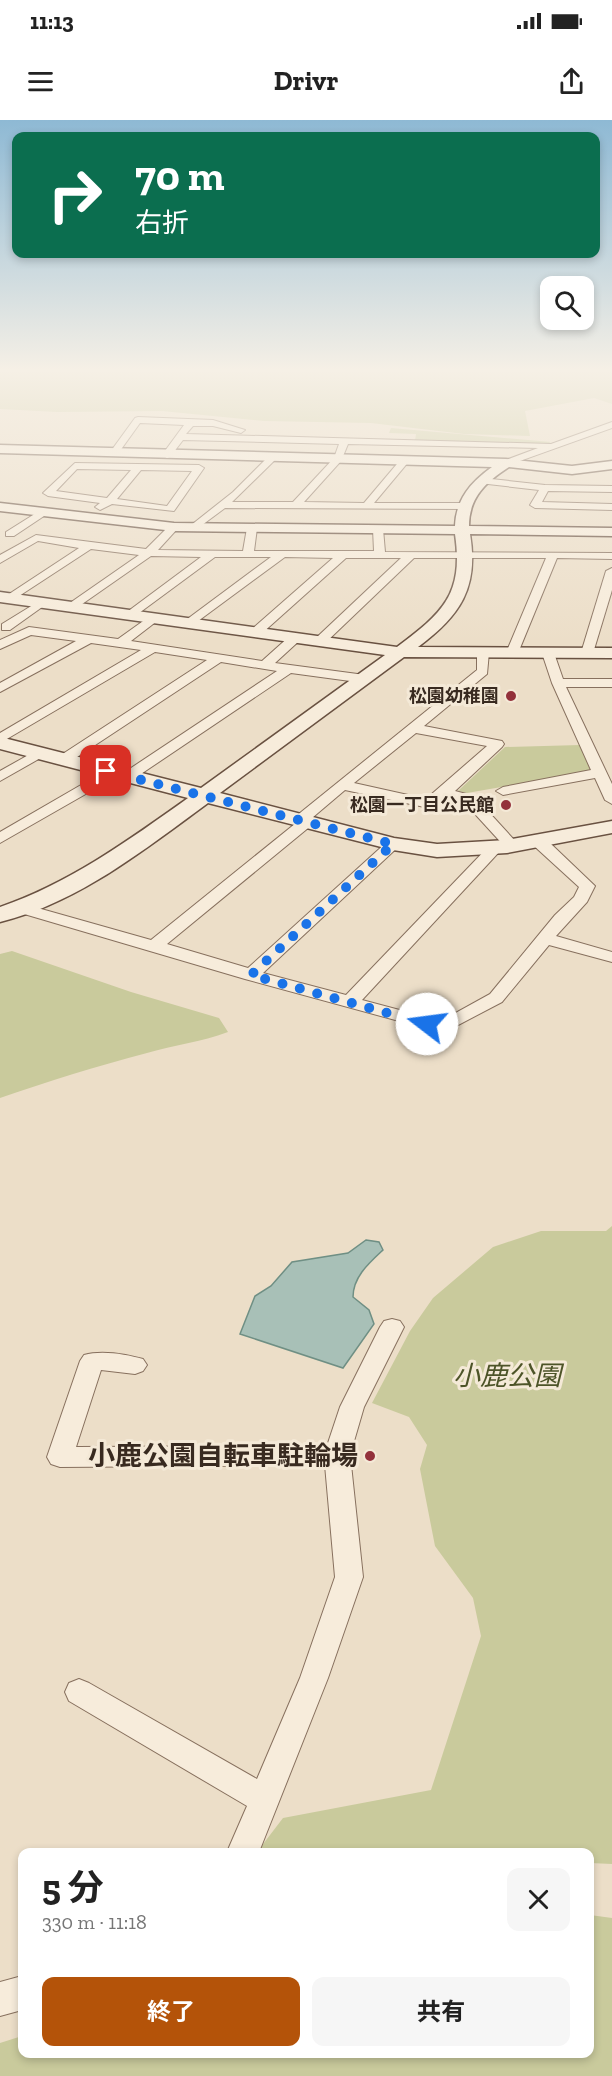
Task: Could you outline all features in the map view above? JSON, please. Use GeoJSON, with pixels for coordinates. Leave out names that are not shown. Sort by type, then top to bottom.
{"type":"FeatureCollection","features":[{"type":"Feature","properties":{"kind":"street"},"geometry":{"type":"LineString","coordinates":[[194,528],[271,459]]}},
{"type":"Feature","properties":{"kind":"street"},"geometry":{"type":"LineString","coordinates":[[296,506],[338,459]]}},
{"type":"Feature","properties":{"kind":"street"},"geometry":{"type":"LineString","coordinates":[[357,459],[506,463],[564,470],[608,468]]}},
{"type":"Feature","properties":{"kind":"street"},"geometry":{"type":"LineString","coordinates":[[10,911],[75,882],[123,855],[436,625],[456,601],[466,576],[467,555],[461,512],[469,495],[482,481],[506,463],[515,459]]}},
{"type":"Feature","properties":{"kind":"street"},"geometry":{"type":"LineString","coordinates":[[366,506],[405,460]]}},
{"type":"Feature","properties":{"kind":"street"},"geometry":{"type":"LineString","coordinates":[[75,466],[138,468],[199,468],[170,508],[48,494],[75,466]]}},
{"type":"Feature","properties":{"kind":"street"},"geometry":{"type":"LineString","coordinates":[[82,517],[109,502],[138,468]]}},
{"type":"Feature","properties":{"kind":"street"},"geometry":{"type":"LineString","coordinates":[[482,481],[545,488],[612,489]]}},
{"type":"Feature","properties":{"kind":"street"},"geometry":{"type":"LineString","coordinates":[[545,488],[535,506],[546,519],[612,531]]}},
{"type":"Feature","properties":{"kind":"street"},"geometry":{"type":"LineString","coordinates":[[222,505],[464,506]]}},
{"type":"Feature","properties":{"kind":"street"},"geometry":{"type":"LineString","coordinates":[[0,507],[194,528],[462,530],[546,519],[612,507]]}},
{"type":"Feature","properties":{"kind":"street"},"geometry":{"type":"LineString","coordinates":[[5,534],[45,512]]}},
{"type":"Feature","properties":{"kind":"street"},"geometry":{"type":"LineString","coordinates":[[71,607],[149,553],[174,527]]}},
{"type":"Feature","properties":{"kind":"street"},"geometry":{"type":"LineString","coordinates":[[248,554],[252,528]]}},
{"type":"Feature","properties":{"kind":"street"},"geometry":{"type":"LineString","coordinates":[[378,529],[380,554]]}},
{"type":"Feature","properties":{"kind":"street"},"geometry":{"type":"LineString","coordinates":[[5,534],[149,553],[612,556]]}},
{"type":"Feature","properties":{"kind":"street"},"geometry":{"type":"LineString","coordinates":[[0,560],[36,538]]}},
{"type":"Feature","properties":{"kind":"street"},"geometry":{"type":"LineString","coordinates":[[4,598],[89,546]]}},
{"type":"Feature","properties":{"kind":"street"},"geometry":{"type":"LineString","coordinates":[[131,615],[212,554]]}},
{"type":"Feature","properties":{"kind":"street"},"geometry":{"type":"LineString","coordinates":[[190,623],[282,554]]}},
{"type":"Feature","properties":{"kind":"street"},"geometry":{"type":"LineString","coordinates":[[256,632],[344,554]]}},
{"type":"Feature","properties":{"kind":"street"},"geometry":{"type":"LineString","coordinates":[[320,641],[411,555]]}},
{"type":"Feature","properties":{"kind":"street"},"geometry":{"type":"LineString","coordinates":[[512,653],[553,555]]}},
{"type":"Feature","properties":{"kind":"street"},"geometry":{"type":"LineString","coordinates":[[587,653],[612,571]]}},
{"type":"Feature","properties":{"kind":"street"},"geometry":{"type":"LineString","coordinates":[[4,598],[399,652],[612,653]]}},
{"type":"Feature","properties":{"kind":"street"},"geometry":{"type":"LineString","coordinates":[[3,627],[41,603]]}},
{"type":"Feature","properties":{"kind":"street"},"geometry":{"type":"LineString","coordinates":[[120,644],[153,618]]}},
{"type":"Feature","properties":{"kind":"street"},"geometry":{"type":"LineString","coordinates":[[3,627],[365,679]]}},
{"type":"Feature","properties":{"kind":"street"},"geometry":{"type":"LineString","coordinates":[[0,645],[29,631]]}},
{"type":"Feature","properties":{"kind":"street"},"geometry":{"type":"LineString","coordinates":[[265,665],[295,638]]}},
{"type":"Feature","properties":{"kind":"street"},"geometry":{"type":"LineString","coordinates":[[0,687],[89,639]]}},
{"type":"Feature","properties":{"kind":"street"},"geometry":{"type":"LineString","coordinates":[[0,741],[153,648]]}},
{"type":"Feature","properties":{"kind":"street"},"geometry":{"type":"LineString","coordinates":[[154,946],[304,820],[341,785],[483,671],[483,652]]}},
{"type":"Feature","properties":{"kind":"street"},"geometry":{"type":"LineString","coordinates":[[548,653],[558,683],[612,800]]}},
{"type":"Feature","properties":{"kind":"street"},"geometry":{"type":"LineString","coordinates":[[63,760],[219,658]]}},
{"type":"Feature","properties":{"kind":"street"},"geometry":{"type":"LineString","coordinates":[[127,777],[289,669]]}},
{"type":"Feature","properties":{"kind":"street"},"geometry":{"type":"LineString","coordinates":[[558,683],[612,683]]}},
{"type":"Feature","properties":{"kind":"street"},"geometry":{"type":"LineString","coordinates":[[341,785],[429,804],[497,744],[413,728]]}},
{"type":"Feature","properties":{"kind":"street"},"geometry":{"type":"LineString","coordinates":[[0,741],[127,777],[393,844],[442,851],[503,847],[612,827]]}},
{"type":"Feature","properties":{"kind":"street"},"geometry":{"type":"LineString","coordinates":[[0,777],[39,753]]}},
{"type":"Feature","properties":{"kind":"street"},"geometry":{"type":"LineString","coordinates":[[0,838],[86,788],[106,771]]}},
{"type":"Feature","properties":{"kind":"street"},"geometry":{"type":"LineString","coordinates":[[503,791],[599,773]]}},
{"type":"Feature","properties":{"kind":"street"},"geometry":{"type":"LineString","coordinates":[[444,793],[468,799],[503,847]]}},
{"type":"Feature","properties":{"kind":"street"},"geometry":{"type":"LineString","coordinates":[[10,911],[154,946],[443,1027],[496,998],[581,898],[587,886],[538,842]]}},
{"type":"Feature","properties":{"kind":"street"},"geometry":{"type":"LineString","coordinates":[[251,975],[393,844]]}},
{"type":"Feature","properties":{"kind":"street"},"geometry":{"type":"LineString","coordinates":[[350,1002],[503,847]]}},
{"type":"Feature","properties":{"kind":"street"},"geometry":{"type":"LineString","coordinates":[[546,939],[612,957]]}},
{"type":"Feature","properties":{"kind":"street"},"geometry":{"type":"LineString","coordinates":[[245,1848],[314,1678],[349,1577],[337,1455],[352,1407],[392,1327]]}},
{"type":"Feature","properties":{"kind":"street"},"geometry":{"type":"LineString","coordinates":[[135,1365],[92,1361],[60,1457],[337,1455]]}},
{"type":"Feature","properties":{"kind":"street"},"geometry":{"type":"LineString","coordinates":[[79,1692],[265,1800]]}},
{"type":"Feature","properties":{"kind":"street"},"geometry":{"type":"LineString","coordinates":[[0,1999],[18,1994]]}},
{"type":"Feature","properties":{"kind":"green space"},"geometry":{"type":"Polygon","coordinates":[[[580,745],[591,768],[587,772],[467,793],[458,791],[505,747],[580,745]]]}},
{"type":"Feature","properties":{"kind":"green space"},"geometry":{"type":"Polygon","coordinates":[[[12,951],[131,992],[219,1018],[228,1032],[110,1063],[0,1098],[0,954],[12,951]]]}},
{"type":"Feature","properties":{"kind":"green space","name":"小鹿公園"},"geometry":{"type":"Polygon","coordinates":[[[612,1226],[612,1864],[594,1863],[594,1848],[260,1848],[283,1818],[431,1790],[481,1636],[473,1598],[435,1546],[420,1469],[427,1445],[409,1417],[372,1403],[410,1331],[433,1298],[493,1247],[541,1231],[606,1231],[612,1226]]]}},
{"type":"Feature","properties":{"kind":"green space"},"geometry":{"type":"Polygon","coordinates":[[[594,1916],[612,1918],[612,2076],[0,2076],[0,2043],[18,2037],[18,2058],[594,2058],[594,1916]]]}},
{"type":"Feature","properties":{"kind":"shaded area"},"geometry":{"type":"Polygon","coordinates":[[[366,1240],[379,1242],[383,1250],[367,1265],[359,1277],[353,1297],[369,1310],[374,1324],[343,1368],[240,1334],[255,1296],[271,1286],[292,1262],[348,1253],[366,1240]]]}},
{"type":"Feature","properties":{"kind":"place","name":"松園幼稚園"},"geometry":{"type":"Point","coordinates":[511,696]}},
{"type":"Feature","properties":{"kind":"place","name":"松園一丁目公民館"},"geometry":{"type":"Point","coordinates":[506,805]}},
{"type":"Feature","properties":{"kind":"place","name":"小鹿公園自転車駐輪場"},"geometry":{"type":"Point","coordinates":[370,1456]}},
{"type":"Feature","properties":{"kind":"route"},"geometry":{"type":"LineString","coordinates":[[106,771],[393,844],[251,975],[427,1024]]}}]}
